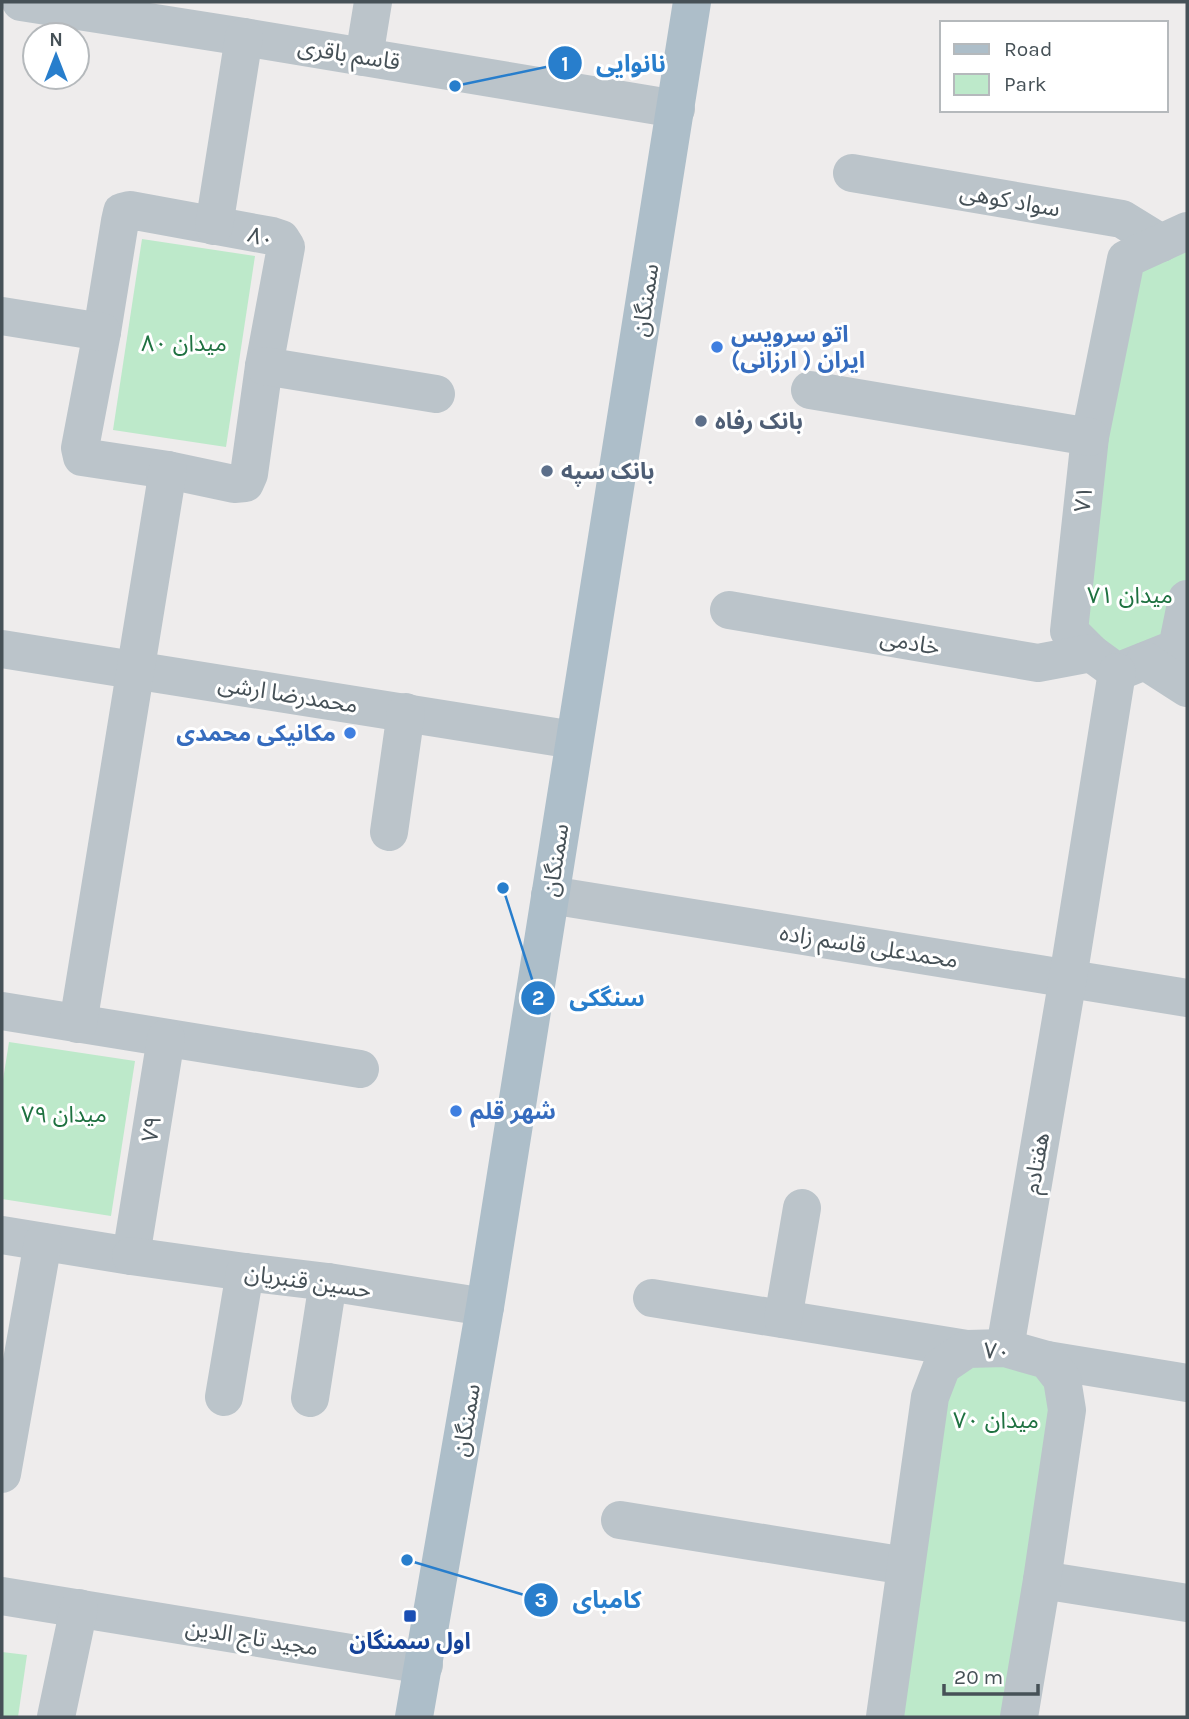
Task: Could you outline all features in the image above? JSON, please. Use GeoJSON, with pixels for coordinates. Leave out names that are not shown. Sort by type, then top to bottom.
{"type":"FeatureCollection","features":[{"type":"Feature","properties":{"kind":"main road","name":"سمنگان"},"geometry":{"type":"LineString","coordinates":[[414,1717],[485,1307],[692,2]]}},
{"type":"Feature","properties":{"kind":"street","name":"قاسم باقری"},"geometry":{"type":"LineString","coordinates":[[21,2],[676,108]]}},
{"type":"Feature","properties":{"kind":"street"},"geometry":{"type":"LineString","coordinates":[[364,57],[373,2]]}},
{"type":"Feature","properties":{"kind":"street"},"geometry":{"type":"LineString","coordinates":[[214,226],[244,37]]}},
{"type":"Feature","properties":{"kind":"street","name":"سواد کوهی"},"geometry":{"type":"LineString","coordinates":[[852,173],[1122,219],[1174,237]]}},
{"type":"Feature","properties":{"kind":"street","name":"۸۰"},"geometry":{"type":"LineString","coordinates":[[130,210],[214,226],[272,236],[281,239],[286,247],[264,366],[249,474],[245,483],[234,484],[168,470],[82,457],[80,448],[122,212],[130,210]]}},
{"type":"Feature","properties":{"kind":"street","name":"۷۱"},"geometry":{"type":"LineString","coordinates":[[1117,662],[1069,631],[1090,437],[1126,259],[1174,237]]}},
{"type":"Feature","properties":{"kind":"street"},"geometry":{"type":"LineString","coordinates":[[2,316],[102,332]]}},
{"type":"Feature","properties":{"kind":"street"},"geometry":{"type":"LineString","coordinates":[[264,366],[436,394]]}},
{"type":"Feature","properties":{"kind":"street"},"geometry":{"type":"LineString","coordinates":[[810,390],[1090,437]]}},
{"type":"Feature","properties":{"kind":"street"},"geometry":{"type":"LineString","coordinates":[[78,1024],[168,470]]}},
{"type":"Feature","properties":{"kind":"street"},"geometry":{"type":"LineString","coordinates":[[1117,662],[1177,648],[1187,599]]}},
{"type":"Feature","properties":{"kind":"street","name":"خادمی"},"geometry":{"type":"LineString","coordinates":[[729,611],[1038,663],[1117,662]]}},
{"type":"Feature","properties":{"kind":"street","name":"محمدرضا ارشی"},"geometry":{"type":"LineString","coordinates":[[2,649],[574,740]]}},
{"type":"Feature","properties":{"kind":"street"},"geometry":{"type":"LineString","coordinates":[[1117,662],[1187,688]]}},
{"type":"Feature","properties":{"kind":"street","name":"هفتادم"},"geometry":{"type":"LineString","coordinates":[[1005,1348],[1068,978],[1117,662]]}},
{"type":"Feature","properties":{"kind":"street"},"geometry":{"type":"LineString","coordinates":[[389,832],[405,712]]}},
{"type":"Feature","properties":{"kind":"street","name":"محمدعلی قاسم زاده"},"geometry":{"type":"LineString","coordinates":[[550,895],[1187,998]]}},
{"type":"Feature","properties":{"kind":"street"},"geometry":{"type":"LineString","coordinates":[[2,1011],[360,1069]]}},
{"type":"Feature","properties":{"kind":"street","name":"۷۹"},"geometry":{"type":"LineString","coordinates":[[131,1256],[166,1038]]}},
{"type":"Feature","properties":{"kind":"street"},"geometry":{"type":"LineString","coordinates":[[783,1319],[802,1208]]}},
{"type":"Feature","properties":{"kind":"street"},"geometry":{"type":"LineString","coordinates":[[2,1235],[131,1256]]}},
{"type":"Feature","properties":{"kind":"street"},"geometry":{"type":"LineString","coordinates":[[2,1474],[43,1242]]}},
{"type":"Feature","properties":{"kind":"street","name":"حسین قنبریان"},"geometry":{"type":"LineString","coordinates":[[131,1256],[328,1282],[485,1307]]}},
{"type":"Feature","properties":{"kind":"street"},"geometry":{"type":"LineString","coordinates":[[224,1397],[244,1272]]}},
{"type":"Feature","properties":{"kind":"street"},"geometry":{"type":"LineString","coordinates":[[310,1398],[328,1282]]}},
{"type":"Feature","properties":{"kind":"street"},"geometry":{"type":"LineString","coordinates":[[652,1298],[967,1349]]}},
{"type":"Feature","properties":{"kind":"street","name":"۷۰"},"geometry":{"type":"LineString","coordinates":[[885,1717],[930,1397],[942,1366],[967,1349],[1005,1348],[1048,1360],[1187,1383]]}},
{"type":"Feature","properties":{"kind":"street"},"geometry":{"type":"LineString","coordinates":[[1019,1717],[1067,1410],[1062,1379],[1048,1360]]}},
{"type":"Feature","properties":{"kind":"street"},"geometry":{"type":"LineString","coordinates":[[620,1520],[906,1566]]}},
{"type":"Feature","properties":{"kind":"street"},"geometry":{"type":"LineString","coordinates":[[1042,1580],[1187,1603]]}},
{"type":"Feature","properties":{"kind":"street","name":"مجید تاج الدین"},"geometry":{"type":"LineString","coordinates":[[2,1596],[424,1665]]}},
{"type":"Feature","properties":{"kind":"street"},"geometry":{"type":"LineString","coordinates":[[56,1717],[79,1608]]}},
{"type":"Feature","properties":{"kind":"green space","name":"میدان ۷۱"},"geometry":{"type":"Polygon","coordinates":[[[1187,231],[1187,599],[1177,648],[1117,672],[1069,631],[1126,259],[1187,231]]]}},
{"type":"Feature","properties":{"kind":"green space","name":"میدان ۸۰"},"geometry":{"type":"Polygon","coordinates":[[[142,239],[255,256],[226,447],[113,430],[142,239]]]}},
{"type":"Feature","properties":{"kind":"green space","name":"میدان ۷۹"},"geometry":{"type":"Polygon","coordinates":[[[9,1042],[135,1061],[111,1216],[2,1199],[2,1086],[9,1042]]]}},
{"type":"Feature","properties":{"kind":"green space","name":"میدان ۷۰"},"geometry":{"type":"Polygon","coordinates":[[[967,1349],[1062,1379],[1019,1717],[885,1717],[930,1397],[967,1349]]]}},
{"type":"Feature","properties":{"kind":"green space"},"geometry":{"type":"Polygon","coordinates":[[[2,1652],[27,1655],[18,1717],[2,1717],[2,1652]]]}},
{"type":"Feature","properties":{"kind":"place","name":"نانوایی"},"geometry":{"type":"Point","coordinates":[455,86]}},
{"type":"Feature","properties":{"kind":"place","name":"اتو سرویس ایران ( ارزانی)"},"geometry":{"type":"Point","coordinates":[717,347]}},
{"type":"Feature","properties":{"kind":"place","name":"بانک رفاه"},"geometry":{"type":"Point","coordinates":[701,421]}},
{"type":"Feature","properties":{"kind":"place","name":"بانک سپه"},"geometry":{"type":"Point","coordinates":[547,471]}},
{"type":"Feature","properties":{"kind":"place","name":"مکانیکی محمدی"},"geometry":{"type":"Point","coordinates":[350,733]}},
{"type":"Feature","properties":{"kind":"place","name":"سنگکی"},"geometry":{"type":"Point","coordinates":[503,888]}},
{"type":"Feature","properties":{"kind":"place","name":"شهر قلم"},"geometry":{"type":"Point","coordinates":[456,1111]}},
{"type":"Feature","properties":{"kind":"place","name":"کامبای"},"geometry":{"type":"Point","coordinates":[407,1560]}},
{"type":"Feature","properties":{"kind":"place","name":"اول سمنگان"},"geometry":{"type":"Point","coordinates":[410,1616]}}]}
